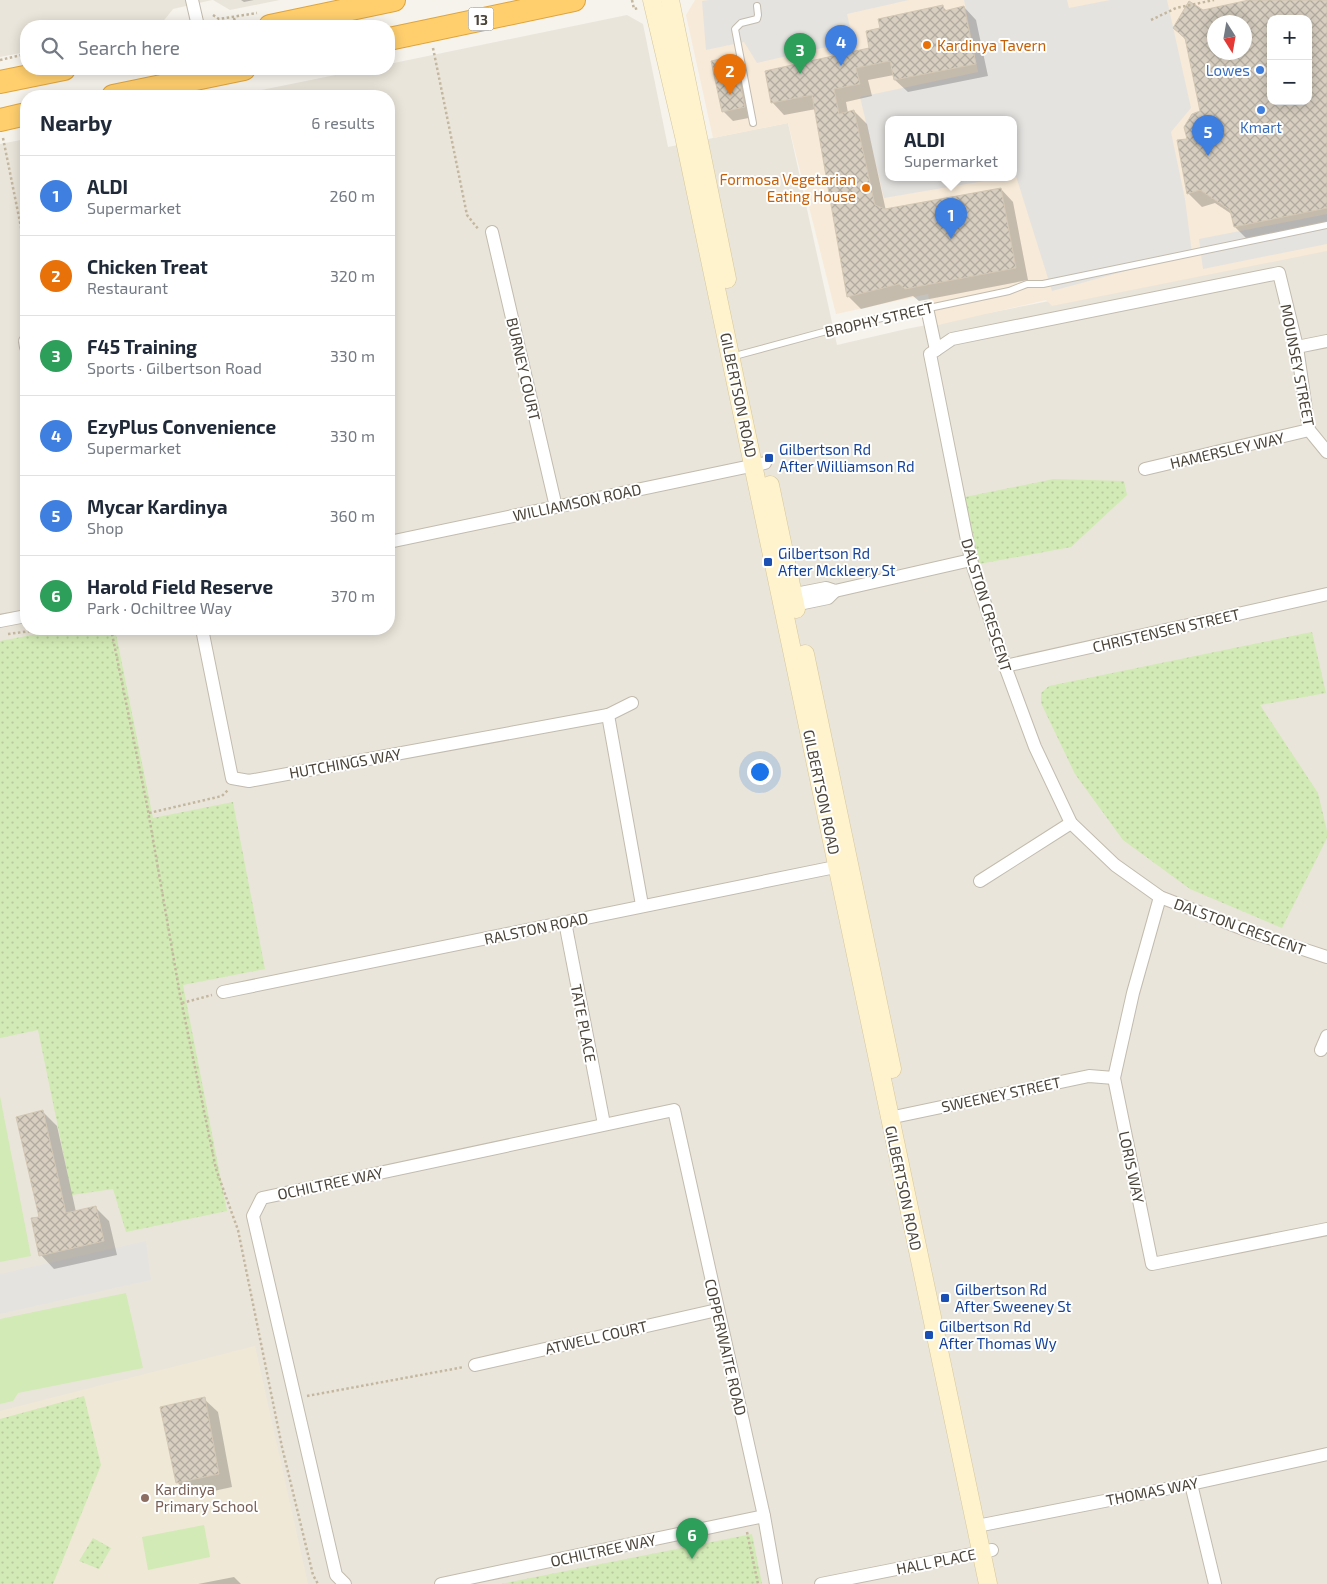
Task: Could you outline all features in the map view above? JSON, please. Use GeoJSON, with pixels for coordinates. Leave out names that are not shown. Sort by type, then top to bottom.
{"type":"FeatureCollection","features":[{"type":"Feature","properties":{"kind":"highway"},"geometry":{"type":"LineString","coordinates":[[299,20],[394,0]]}},
{"type":"Feature","properties":{"kind":"highway","name":"13"},"geometry":{"type":"LineString","coordinates":[[395,38],[574,0]]}},
{"type":"Feature","properties":{"kind":"highway"},"geometry":{"type":"LineString","coordinates":[[0,82],[34,75]]}},
{"type":"Feature","properties":{"kind":"highway"},"geometry":{"type":"LineString","coordinates":[[142,90],[215,75]]}},
{"type":"Feature","properties":{"kind":"highway"},"geometry":{"type":"LineString","coordinates":[[1,127],[20,117]]}},
{"type":"Feature","properties":{"kind":"street"},"geometry":{"type":"LineString","coordinates":[[192,0],[197,20]]}},
{"type":"Feature","properties":{"kind":"street","name":"GILBERTSON ROAD"},"geometry":{"type":"LineString","coordinates":[[652,0],[737,356]]}},
{"type":"Feature","properties":{"kind":"street","name":"GILBERTSON ROAD"},"geometry":{"type":"LineString","coordinates":[[670,0],[737,356],[787,601],[987,1551],[999,1584]]}},
{"type":"Feature","properties":{"kind":"street","name":"BURNEY COURT"},"geometry":{"type":"LineString","coordinates":[[492,232],[556,507]]}},
{"type":"Feature","properties":{"kind":"street","name":"MOUNSEY STREET"},"geometry":{"type":"LineString","coordinates":[[936,350],[952,339],[1279,273],[1297,347],[1309,430],[1327,452]]}},
{"type":"Feature","properties":{"kind":"street"},"geometry":{"type":"LineString","coordinates":[[927,308],[936,350]]}},
{"type":"Feature","properties":{"kind":"street"},"geometry":{"type":"LineString","coordinates":[[1297,347],[1327,341]]}},
{"type":"Feature","properties":{"kind":"street","name":"DALSTON CRESCENT"},"geometry":{"type":"LineString","coordinates":[[936,350],[930,354],[971,560],[1005,666],[1035,747],[1071,822],[1115,865],[1160,897],[1252,932],[1327,957]]}},
{"type":"Feature","properties":{"kind":"street","name":"HAMERSLEY WAY"},"geometry":{"type":"LineString","coordinates":[[1145,469],[1309,430]]}},
{"type":"Feature","properties":{"kind":"street","name":"WILLIAMSON ROAD"},"geometry":{"type":"LineString","coordinates":[[395,541],[759,464]]}},
{"type":"Feature","properties":{"kind":"street"},"geometry":{"type":"LineString","coordinates":[[787,601],[826,588],[835,591],[971,560]]}},
{"type":"Feature","properties":{"kind":"street","name":"CHRISTENSEN STREET"},"geometry":{"type":"LineString","coordinates":[[1005,666],[1327,594]]}},
{"type":"Feature","properties":{"kind":"street"},"geometry":{"type":"LineString","coordinates":[[0,621],[20,617]]}},
{"type":"Feature","properties":{"kind":"street"},"geometry":{"type":"LineString","coordinates":[[203,635],[232,778],[239,780]]}},
{"type":"Feature","properties":{"kind":"street","name":"HUTCHINGS WAY"},"geometry":{"type":"LineString","coordinates":[[239,780],[249,781],[608,715],[632,703]]}},
{"type":"Feature","properties":{"kind":"street"},"geometry":{"type":"LineString","coordinates":[[608,715],[642,905]]}},
{"type":"Feature","properties":{"kind":"street"},"geometry":{"type":"LineString","coordinates":[[980,881],[1071,822]]}},
{"type":"Feature","properties":{"kind":"street","name":"RALSTON ROAD"},"geometry":{"type":"LineString","coordinates":[[223,992],[844,865]]}},
{"type":"Feature","properties":{"kind":"street","name":"LORIS WAY"},"geometry":{"type":"LineString","coordinates":[[1160,897],[1133,994],[1114,1078],[1152,1264],[1327,1229]]}},
{"type":"Feature","properties":{"kind":"street","name":"TATE PLACE"},"geometry":{"type":"LineString","coordinates":[[565,922],[604,1124]]}},
{"type":"Feature","properties":{"kind":"street"},"geometry":{"type":"LineString","coordinates":[[1320,1050],[1327,1036]]}},
{"type":"Feature","properties":{"kind":"street","name":"SWEENEY STREET"},"geometry":{"type":"LineString","coordinates":[[895,1116],[1088,1076],[1114,1078]]}},
{"type":"Feature","properties":{"kind":"street","name":"OCHILTREE WAY"},"geometry":{"type":"LineString","coordinates":[[345,1584],[336,1575],[253,1216],[262,1198],[674,1110]]}},
{"type":"Feature","properties":{"kind":"street","name":"COPPERWAITE ROAD"},"geometry":{"type":"LineString","coordinates":[[674,1110],[764,1516],[776,1584]]}},
{"type":"Feature","properties":{"kind":"street","name":"ATWELL COURT"},"geometry":{"type":"LineString","coordinates":[[475,1365],[717,1310]]}},
{"type":"Feature","properties":{"kind":"street","name":"THOMAS WAY"},"geometry":{"type":"LineString","coordinates":[[982,1525],[1191,1484],[1327,1454]]}},
{"type":"Feature","properties":{"kind":"street"},"geometry":{"type":"LineString","coordinates":[[1191,1484],[1215,1584]]}},
{"type":"Feature","properties":{"kind":"street","name":"OCHILTREE WAY"},"geometry":{"type":"LineString","coordinates":[[441,1584],[764,1516]]}},
{"type":"Feature","properties":{"kind":"street","name":"GILBERTSON ROAD"},"geometry":{"type":"LineString","coordinates":[[987,1551],[988,1584]]}},
{"type":"Feature","properties":{"kind":"street","name":"HALL PLACE"},"geometry":{"type":"LineString","coordinates":[[821,1584],[987,1551]]}},
{"type":"Feature","properties":{"kind":"lane"},"geometry":{"type":"LineString","coordinates":[[753,123],[735,29],[740,23],[757,19],[757,6]]}},
{"type":"Feature","properties":{"kind":"lane","name":"BROPHY STREET"},"geometry":{"type":"LineString","coordinates":[[737,356],[849,325],[1008,291],[1027,284],[1043,284],[1327,225]]}},
{"type":"Feature","properties":{"kind":"path"},"geometry":{"type":"LineString","coordinates":[[632,0],[634,10]]}},
{"type":"Feature","properties":{"kind":"path"},"geometry":{"type":"LineString","coordinates":[[1151,20],[1176,8],[1214,0]]}},
{"type":"Feature","properties":{"kind":"path"},"geometry":{"type":"LineString","coordinates":[[213,15],[219,19],[234,17],[235,20]]}},
{"type":"Feature","properties":{"kind":"path"},"geometry":{"type":"LineString","coordinates":[[432,45],[467,215],[479,230],[492,232]]}},
{"type":"Feature","properties":{"kind":"path"},"geometry":{"type":"LineString","coordinates":[[0,60],[20,55]]}},
{"type":"Feature","properties":{"kind":"path"},"geometry":{"type":"LineString","coordinates":[[1,127],[20,222]]}},
{"type":"Feature","properties":{"kind":"path"},"geometry":{"type":"LineString","coordinates":[[0,635],[20,632]]}},
{"type":"Feature","properties":{"kind":"path"},"geometry":{"type":"LineString","coordinates":[[112,635],[149,813],[182,1003],[216,1170],[238,1230],[282,1447],[313,1574],[318,1584]]}},
{"type":"Feature","properties":{"kind":"path"},"geometry":{"type":"LineString","coordinates":[[149,813],[222,796],[239,780]]}},
{"type":"Feature","properties":{"kind":"path"},"geometry":{"type":"LineString","coordinates":[[182,1003],[223,992]]}},
{"type":"Feature","properties":{"kind":"path"},"geometry":{"type":"LineString","coordinates":[[295,1398],[475,1365]]}},
{"type":"Feature","properties":{"kind":"shaded area"},"geometry":{"type":"Polygon","coordinates":[[[0,0],[212,0],[173,9],[164,20],[20,20],[20,53],[0,57],[0,0]]]}},
{"type":"Feature","properties":{"kind":"shaded area"},"geometry":{"type":"Polygon","coordinates":[[[213,0],[280,0],[230,10],[213,0]]]}},
{"type":"Feature","properties":{"kind":"shaded area"},"geometry":{"type":"Polygon","coordinates":[[[695,0],[1327,0],[1327,251],[1052,306],[1046,300],[934,326],[928,294],[836,314],[788,123],[713,138],[686,15],[695,0]]]}},
{"type":"Feature","properties":{"kind":"shaded area"},"geometry":{"type":"Polygon","coordinates":[[[909,0],[847,14],[853,41],[757,63],[744,42],[706,50],[702,1],[909,0]]]}},
{"type":"Feature","properties":{"kind":"shaded area"},"geometry":{"type":"Polygon","coordinates":[[[964,0],[1067,0],[1069,8],[1110,0],[1167,0],[1191,108],[1171,132],[1185,199],[1192,253],[1052,291],[1017,179],[1017,116],[885,116],[885,181],[984,181],[884,198],[860,97],[978,72],[964,0]]]}},
{"type":"Feature","properties":{"kind":"shaded area"},"geometry":{"type":"Polygon","coordinates":[[[627,15],[643,24],[668,147],[788,123],[837,345],[906,329],[1327,247],[1327,1584],[0,1584],[0,144],[20,140],[20,635],[395,635],[395,90],[262,90],[335,75],[395,75],[395,63],[627,15]]]}},
{"type":"Feature","properties":{"kind":"shaded area"},"geometry":{"type":"Polygon","coordinates":[[[1327,214],[1327,244],[1203,269],[1199,239],[1327,214]]]}},
{"type":"Feature","properties":{"kind":"shaded area"},"geometry":{"type":"Polygon","coordinates":[[[146,1241],[151,1280],[0,1314],[0,1274],[146,1241]]]}},
{"type":"Feature","properties":{"kind":"shaded area","name":"Kardinya Primary School"},"geometry":{"type":"Polygon","coordinates":[[[255,1346],[308,1584],[0,1584],[0,1411],[255,1346]]]}},
{"type":"Feature","properties":{"kind":"green space"},"geometry":{"type":"Polygon","coordinates":[[[1054,479],[1124,481],[1127,495],[1071,547],[979,564],[965,497],[1054,479]]]}},
{"type":"Feature","properties":{"kind":"green space"},"geometry":{"type":"Polygon","coordinates":[[[1312,632],[1326,693],[1260,705],[1318,793],[1327,831],[1327,838],[1282,928],[1190,889],[1123,840],[1075,774],[1041,703],[1041,693],[1049,686],[1312,632]]]}},
{"type":"Feature","properties":{"kind":"green space"},"geometry":{"type":"Polygon","coordinates":[[[32,635],[116,635],[153,818],[233,802],[265,969],[183,985],[227,1211],[126,1232],[113,1189],[72,1195],[38,1030],[0,1038],[0,641],[32,635]]]}},
{"type":"Feature","properties":{"kind":"green space"},"geometry":{"type":"Polygon","coordinates":[[[0,1096],[31,1256],[0,1262],[0,1096]]]}},
{"type":"Feature","properties":{"kind":"green space"},"geometry":{"type":"Polygon","coordinates":[[[126,1293],[143,1368],[18,1393],[13,1401],[0,1404],[0,1319],[126,1293]]]}},
{"type":"Feature","properties":{"kind":"green space"},"geometry":{"type":"Polygon","coordinates":[[[84,1396],[101,1465],[53,1584],[0,1584],[0,1419],[84,1396]]]}},
{"type":"Feature","properties":{"kind":"green space"},"geometry":{"type":"Polygon","coordinates":[[[204,1525],[210,1557],[148,1570],[142,1537],[204,1525]]]}},
{"type":"Feature","properties":{"kind":"green space"},"geometry":{"type":"Polygon","coordinates":[[[752,1534],[762,1584],[501,1584],[752,1534]]]}},
{"type":"Feature","properties":{"kind":"green space"},"geometry":{"type":"Polygon","coordinates":[[[93,1538],[111,1548],[99,1569],[79,1561],[93,1538]]]}},
{"type":"Feature","properties":{"kind":"building"},"geometry":{"type":"Polygon","coordinates":[[[1249,0],[1327,0],[1327,208],[1234,227],[1230,210],[1200,190],[1187,194],[1177,140],[1187,139],[1184,127],[1192,114],[1200,111],[1185,38],[1173,28],[1189,1],[1203,10],[1249,0]]]}},
{"type":"Feature","properties":{"kind":"building"},"geometry":{"type":"Polygon","coordinates":[[[943,5],[944,11],[964,6],[976,64],[894,80],[890,61],[856,68],[860,84],[834,89],[839,114],[854,110],[875,205],[885,209],[1001,188],[1016,268],[905,289],[899,284],[847,297],[812,95],[771,103],[765,71],[869,48],[866,31],[880,28],[878,19],[943,5]]]}},
{"type":"Feature","properties":{"kind":"building"},"geometry":{"type":"Polygon","coordinates":[[[734,56],[745,107],[722,112],[711,61],[734,56]]]}},
{"type":"Feature","properties":{"kind":"building"},"geometry":{"type":"Polygon","coordinates":[[[43,1110],[66,1213],[96,1206],[104,1241],[39,1256],[31,1218],[39,1217],[16,1117],[43,1110]]]}},
{"type":"Feature","properties":{"kind":"building"},"geometry":{"type":"Polygon","coordinates":[[[205,1397],[219,1474],[176,1483],[160,1407],[205,1397]]]}},
{"type":"Feature","properties":{"kind":"place","name":"Kardinya Tavern"},"geometry":{"type":"Point","coordinates":[927,45]}},
{"type":"Feature","properties":{"kind":"place","name":"EzyPlus Convenience"},"geometry":{"type":"Point","coordinates":[841,66]}},
{"type":"Feature","properties":{"kind":"place","name":"Lowes"},"geometry":{"type":"Point","coordinates":[1260,70]}},
{"type":"Feature","properties":{"kind":"place","name":"F45 Training"},"geometry":{"type":"Point","coordinates":[800,74]}},
{"type":"Feature","properties":{"kind":"place","name":"Chicken Treat"},"geometry":{"type":"Point","coordinates":[730,95]}},
{"type":"Feature","properties":{"kind":"place","name":"Kmart"},"geometry":{"type":"Point","coordinates":[1261,110]}},
{"type":"Feature","properties":{"kind":"place","name":"Mycar Kardinya"},"geometry":{"type":"Point","coordinates":[1208,156]}},
{"type":"Feature","properties":{"kind":"place","name":"Formosa Vegetarian Eating House"},"geometry":{"type":"Point","coordinates":[866,188]}},
{"type":"Feature","properties":{"kind":"place","name":"ALDI"},"geometry":{"type":"Point","coordinates":[951,239]}},
{"type":"Feature","properties":{"kind":"place","name":"Gilbertson Rd After Williamson Rd"},"geometry":{"type":"Point","coordinates":[769,458]}},
{"type":"Feature","properties":{"kind":"place","name":"Gilbertson Rd After Mckleery St"},"geometry":{"type":"Point","coordinates":[768,562]}},
{"type":"Feature","properties":{"kind":"place","name":"Gilbertson Rd After Sweeney St"},"geometry":{"type":"Point","coordinates":[945,1298]}},
{"type":"Feature","properties":{"kind":"place","name":"Gilbertson Rd After Thomas Wy"},"geometry":{"type":"Point","coordinates":[929,1335]}},
{"type":"Feature","properties":{"kind":"place","name":"Kardinya Primary School"},"geometry":{"type":"Point","coordinates":[145,1498]}},
{"type":"Feature","properties":{"kind":"place","name":"Harold Field Reserve"},"geometry":{"type":"Point","coordinates":[692,1559]}}]}
